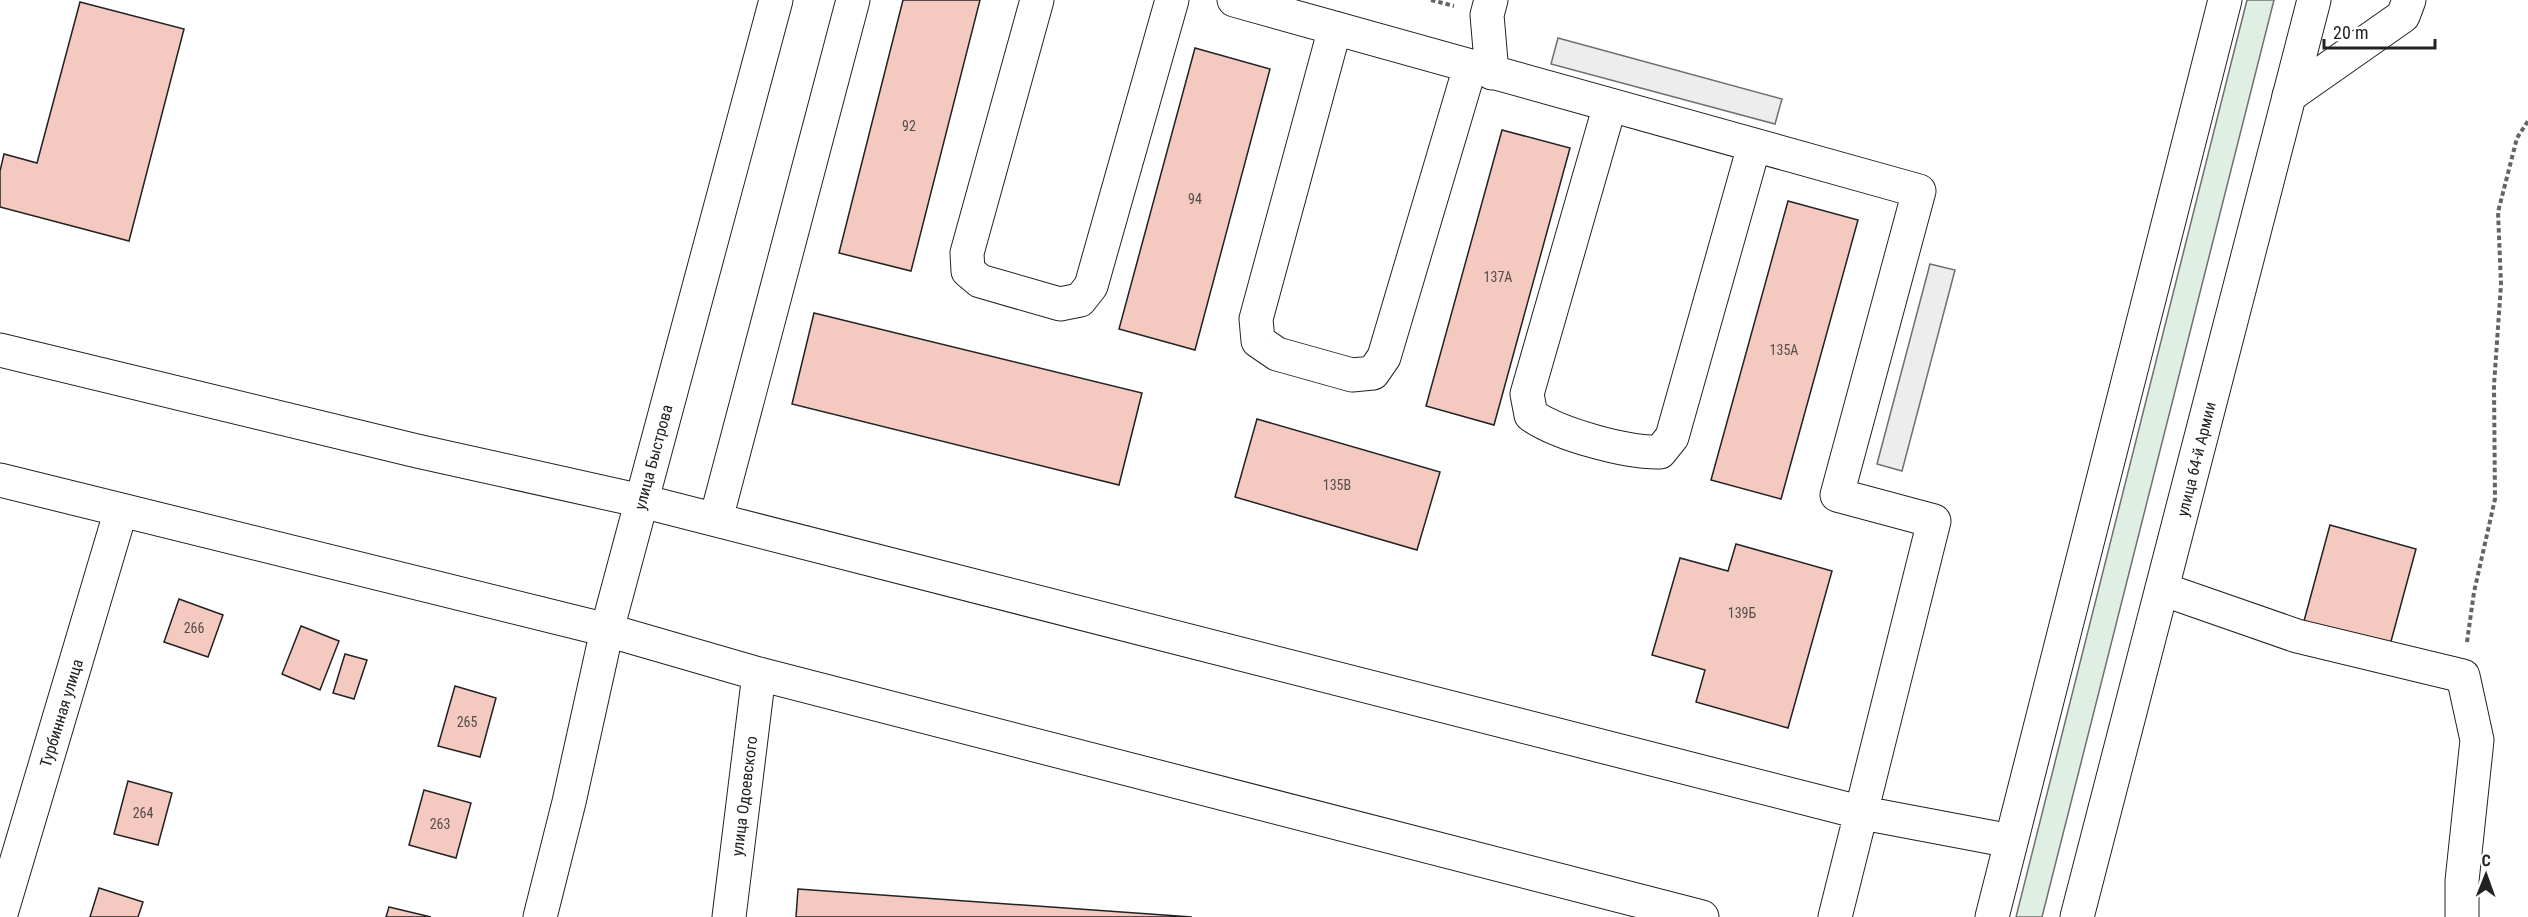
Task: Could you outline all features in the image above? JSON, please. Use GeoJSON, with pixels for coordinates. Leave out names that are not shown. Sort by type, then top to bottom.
{"type":"FeatureCollection","features":[{"type":"Feature","properties":{"kind":"main road","name":"улица Быстрова"},"geometry":{"type":"LineString","coordinates":[[540,917],[569,802],[607,630],[776,0]]}},
{"type":"Feature","properties":{"kind":"main road"},"geometry":{"type":"LineString","coordinates":[[716,519],[853,0]]}},
{"type":"Feature","properties":{"kind":"main road"},"geometry":{"type":"LineString","coordinates":[[1037,0],[967,253],[968,271],[980,281],[1059,304],[1080,300],[1090,286],[1172,0]]}},
{"type":"Feature","properties":{"kind":"main road"},"geometry":{"type":"LineString","coordinates":[[1234,0],[1919,191],[1838,495],[1934,521],[1863,813],[1835,917]]}},
{"type":"Feature","properties":{"kind":"main road"},"geometry":{"type":"LineString","coordinates":[[1335,28],[1256,319],[1258,341],[1277,354],[1352,375],[1373,372],[1384,357],[1481,70],[1487,15],[1491,0]]}},
{"type":"Feature","properties":{"kind":"main road"},"geometry":{"type":"LineString","coordinates":[[1992,917],[2225,0]]}},
{"type":"Feature","properties":{"kind":"main road","name":"улица 64-й Армии"},"geometry":{"type":"LineString","coordinates":[[2077,917],[2314,0]]}},
{"type":"Feature","properties":{"kind":"main road"},"geometry":{"type":"LineString","coordinates":[[2289,96],[2403,16],[2409,0]]}},
{"type":"Feature","properties":{"kind":"main road"},"geometry":{"type":"LineString","coordinates":[[1610,105],[1527,394],[1530,415],[1546,426],[1640,453],[1660,452],[1672,437],[1754,146]]}},
{"type":"Feature","properties":{"kind":"main road"},"geometry":{"type":"LineString","coordinates":[[0,350],[417,451],[716,519],[1863,813],[2011,841]]}},
{"type":"Feature","properties":{"kind":"main road"},"geometry":{"type":"LineString","coordinates":[[0,480],[607,630],[759,674],[1646,910],[1702,917]]}},
{"type":"Feature","properties":{"kind":"main road","name":"Турбинная улица"},"geometry":{"type":"LineString","coordinates":[[0,917],[122,510]]}},
{"type":"Feature","properties":{"kind":"main road"},"geometry":{"type":"LineString","coordinates":[[2162,590],[2297,636],[2463,676],[2477,740],[2462,881],[2462,917]]}},
{"type":"Feature","properties":{"kind":"main road","name":"улица Одоевского"},"geometry":{"type":"LineString","coordinates":[[729,917],[759,674]]}},
{"type":"Feature","properties":{"kind":"path"},"geometry":{"type":"LineString","coordinates":[[2463,676],[2474,592],[2495,499],[2494,385],[2501,284],[2498,212],[2517,138],[2528,121]]}},
{"type":"Feature","properties":{"kind":"green space"},"geometry":{"type":"Polygon","coordinates":[[[2247,0],[2274,0],[2042,917],[2016,917],[2247,0]]]}},
{"type":"Feature","properties":{"kind":"shaded area"},"geometry":{"type":"Polygon","coordinates":[[[1558,38],[1782,99],[1775,124],[1551,64],[1558,38]]]}},
{"type":"Feature","properties":{"kind":"shaded area"},"geometry":{"type":"Polygon","coordinates":[[[1930,264],[1955,270],[1902,471],[1877,464],[1930,264]]]}},
{"type":"Feature","properties":{"kind":"building"},"geometry":{"type":"Polygon","coordinates":[[[903,0],[980,0],[911,271],[839,253],[903,0]]]}},
{"type":"Feature","properties":{"kind":"building"},"geometry":{"type":"Polygon","coordinates":[[[80,2],[184,29],[129,241],[0,207],[0,171],[4,154],[37,163],[80,2]]]}},
{"type":"Feature","properties":{"kind":"building"},"geometry":{"type":"Polygon","coordinates":[[[1195,48],[1270,69],[1195,350],[1119,329],[1195,48]]]}},
{"type":"Feature","properties":{"kind":"building"},"geometry":{"type":"Polygon","coordinates":[[[1502,130],[1570,148],[1494,425],[1426,406],[1502,130]]]}},
{"type":"Feature","properties":{"kind":"building"},"geometry":{"type":"Polygon","coordinates":[[[1788,201],[1858,220],[1781,499],[1711,480],[1788,201]]]}},
{"type":"Feature","properties":{"kind":"building"},"geometry":{"type":"Polygon","coordinates":[[[814,313],[1142,393],[1119,485],[792,404],[814,313]]]}},
{"type":"Feature","properties":{"kind":"building"},"geometry":{"type":"Polygon","coordinates":[[[1257,419],[1440,472],[1417,550],[1235,497],[1257,419]]]}},
{"type":"Feature","properties":{"kind":"building"},"geometry":{"type":"Polygon","coordinates":[[[2330,525],[2416,549],[2390,645],[2304,621],[2330,525]]]}},
{"type":"Feature","properties":{"kind":"building"},"geometry":{"type":"Polygon","coordinates":[[[1736,544],[1832,571],[1788,728],[1696,702],[1705,670],[1652,655],[1680,558],[1728,571],[1736,544]]]}},
{"type":"Feature","properties":{"kind":"building"},"geometry":{"type":"Polygon","coordinates":[[[179,599],[223,615],[208,657],[164,642],[179,599]]]}},
{"type":"Feature","properties":{"kind":"building"},"geometry":{"type":"Polygon","coordinates":[[[301,626],[339,641],[320,690],[282,674],[301,626]]]}},
{"type":"Feature","properties":{"kind":"building"},"geometry":{"type":"Polygon","coordinates":[[[345,654],[367,660],[354,699],[333,693],[345,654]]]}},
{"type":"Feature","properties":{"kind":"building"},"geometry":{"type":"Polygon","coordinates":[[[455,686],[496,698],[480,757],[438,746],[455,686]]]}},
{"type":"Feature","properties":{"kind":"building"},"geometry":{"type":"Polygon","coordinates":[[[128,781],[172,793],[158,845],[114,834],[128,781]]]}},
{"type":"Feature","properties":{"kind":"building"},"geometry":{"type":"Polygon","coordinates":[[[424,790],[471,803],[456,858],[409,845],[424,790]]]}},
{"type":"Feature","properties":{"kind":"building"},"geometry":{"type":"Polygon","coordinates":[[[99,888],[143,902],[138,917],[90,917],[99,888]]]}},
{"type":"Feature","properties":{"kind":"building"},"geometry":{"type":"Polygon","coordinates":[[[798,889],[1192,917],[796,917],[798,889]]]}},
{"type":"Feature","properties":{"kind":"building"},"geometry":{"type":"Polygon","coordinates":[[[389,907],[431,917],[386,917],[389,907]]]}}]}
